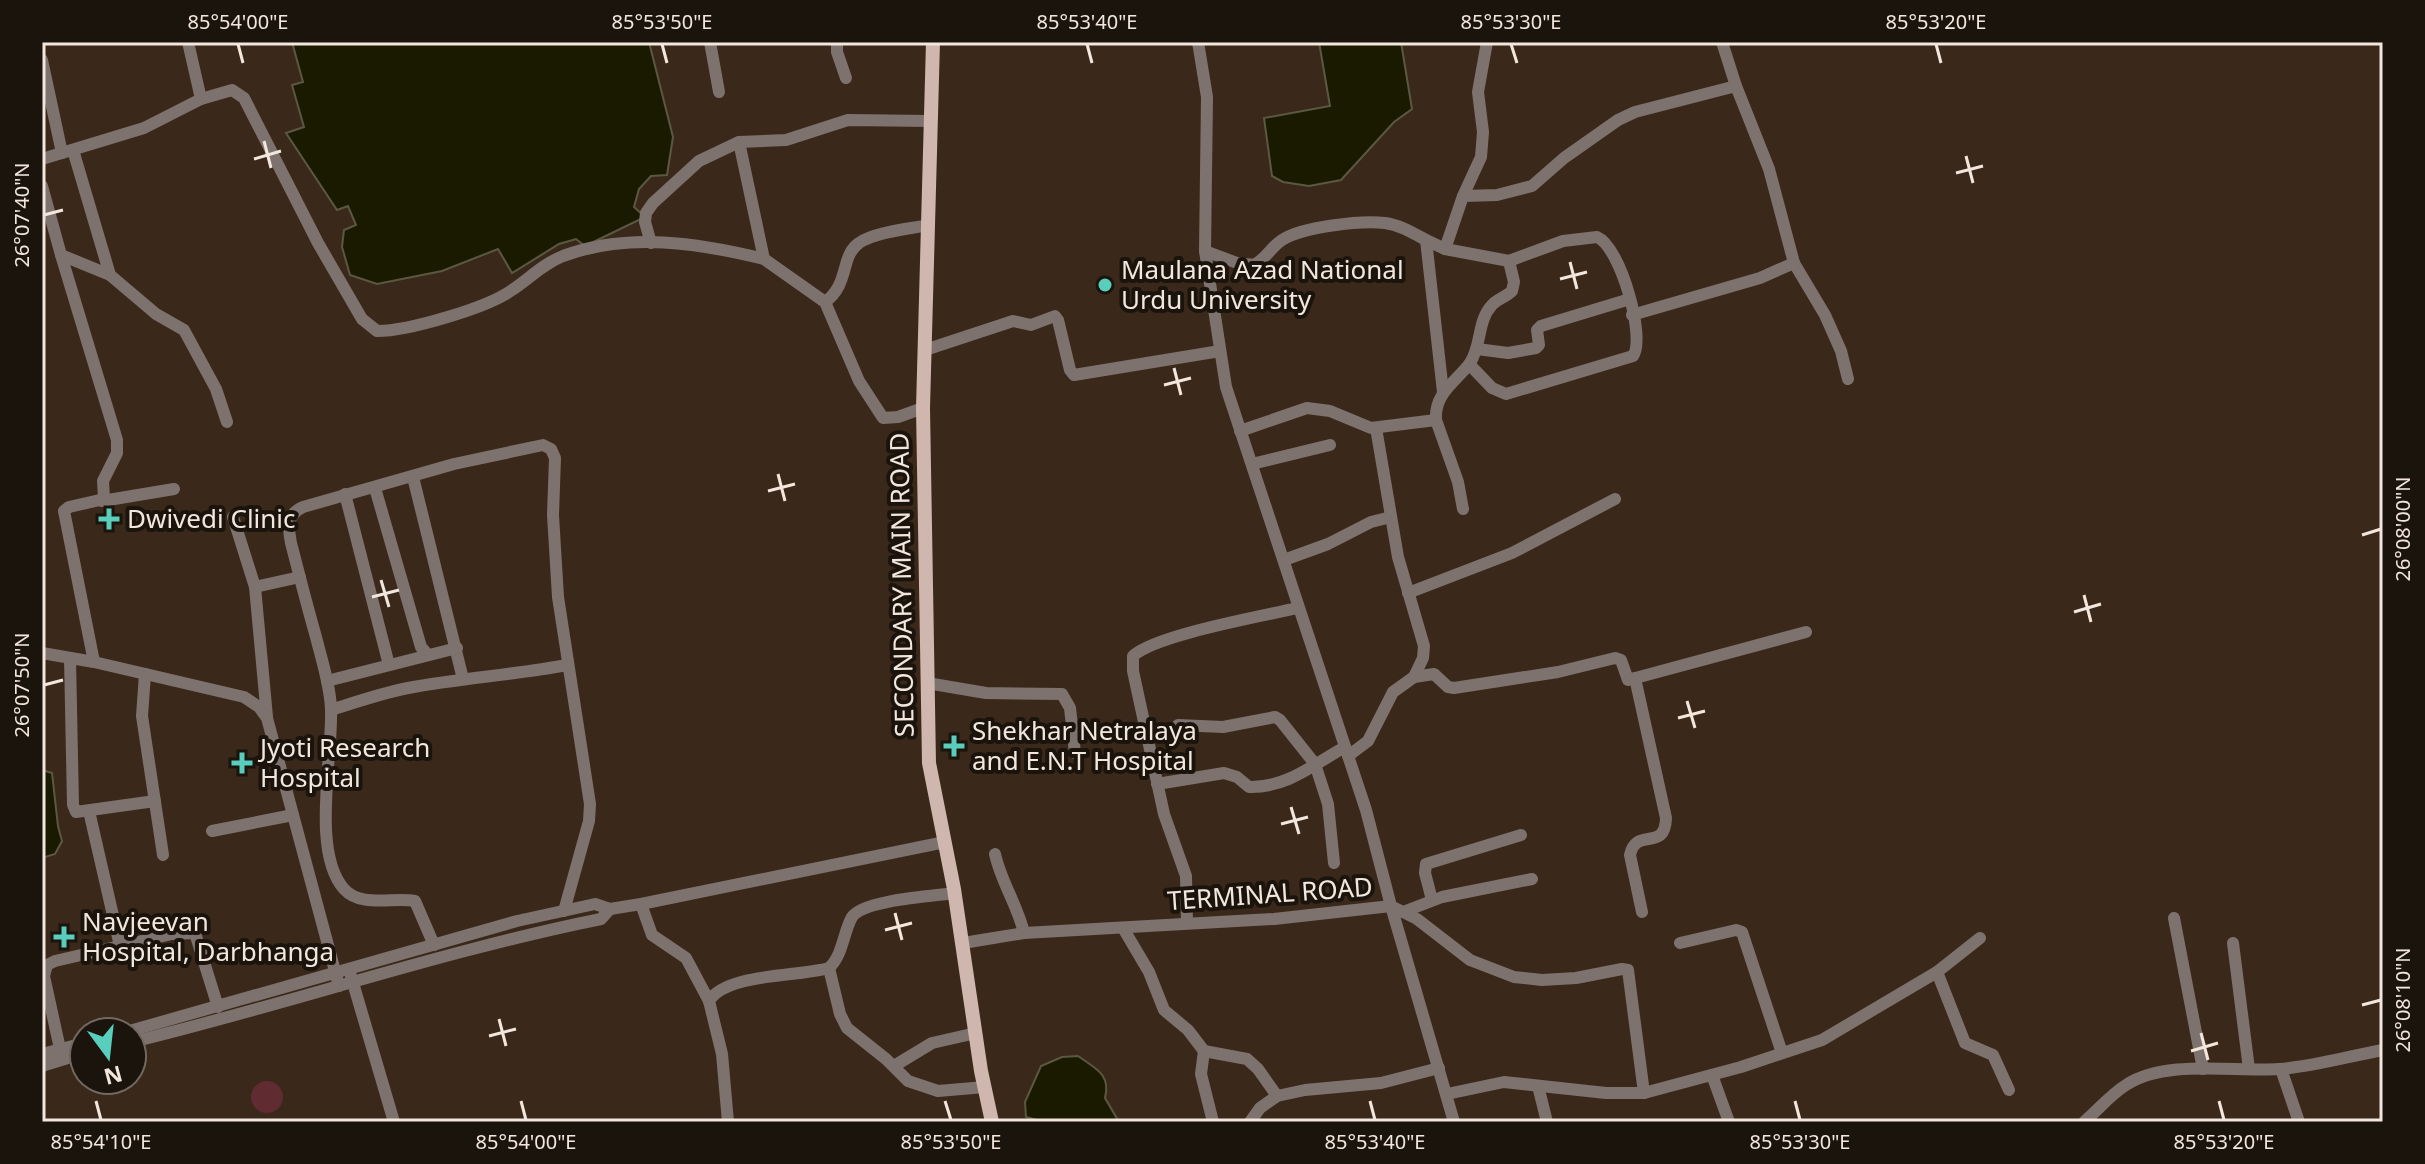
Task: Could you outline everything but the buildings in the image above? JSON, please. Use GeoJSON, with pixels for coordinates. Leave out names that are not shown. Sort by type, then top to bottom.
{"type":"FeatureCollection","features":[{"type":"Feature","properties":{"kind":"main road","name":"SECONDARY MAIN ROAD"},"geometry":{"type":"LineString","coordinates":[[933,42],[923,408],[929,763],[955,893],[992,1122]]}},
{"type":"Feature","properties":{"kind":"street"},"geometry":{"type":"LineString","coordinates":[[188,42],[201,99]]}},
{"type":"Feature","properties":{"kind":"street"},"geometry":{"type":"LineString","coordinates":[[710,42],[719,92]]}},
{"type":"Feature","properties":{"kind":"street"},"geometry":{"type":"LineString","coordinates":[[837,42],[837,52],[846,78]]}},
{"type":"Feature","properties":{"kind":"street"},"geometry":{"type":"LineString","coordinates":[[1198,42],[1207,97],[1205,251],[1226,387],[1397,909],[1454,1122]]}},
{"type":"Feature","properties":{"kind":"street"},"geometry":{"type":"LineString","coordinates":[[1445,249],[1463,196],[1481,157],[1483,132],[1478,92],[1487,42]]}},
{"type":"Feature","properties":{"kind":"street"},"geometry":{"type":"LineString","coordinates":[[1722,42],[1769,169],[1794,263],[1825,315],[1841,351],[1848,379]]}},
{"type":"Feature","properties":{"kind":"street"},"geometry":{"type":"LineString","coordinates":[[42,60],[68,151],[110,275]]}},
{"type":"Feature","properties":{"kind":"street"},"geometry":{"type":"LineString","coordinates":[[1463,196],[1497,195],[1532,186],[1564,158],[1618,120],[1635,112],[1736,86]]}},
{"type":"Feature","properties":{"kind":"street"},"geometry":{"type":"LineString","coordinates":[[42,159],[144,128],[201,99],[232,90],[244,98],[318,243],[362,319],[377,331],[455,314],[496,299],[512,291],[542,266],[606,245],[651,243],[712,246],[764,259],[825,302],[859,381],[883,418],[923,408]]}},
{"type":"Feature","properties":{"kind":"street"},"geometry":{"type":"LineString","coordinates":[[651,243],[645,222],[653,203],[689,168],[739,142],[786,140],[848,120],[931,121]]}},
{"type":"Feature","properties":{"kind":"street"},"geometry":{"type":"LineString","coordinates":[[739,142],[764,259]]}},
{"type":"Feature","properties":{"kind":"street"},"geometry":{"type":"LineString","coordinates":[[42,186],[117,440],[117,453],[103,481],[102,501]]}},
{"type":"Feature","properties":{"kind":"street"},"geometry":{"type":"LineString","coordinates":[[1205,251],[1237,263],[1254,265],[1283,239],[1308,229],[1376,223],[1398,226],[1445,249],[1509,261],[1563,241],[1597,237],[1603,240],[1616,257],[1630,299],[1637,351],[1627,359],[1506,394],[1492,388],[1469,364]]}},
{"type":"Feature","properties":{"kind":"street"},"geometry":{"type":"LineString","coordinates":[[825,302],[839,290],[851,254],[859,242],[928,225]]}},
{"type":"Feature","properties":{"kind":"street"},"geometry":{"type":"LineString","coordinates":[[1426,240],[1443,392]]}},
{"type":"Feature","properties":{"kind":"street"},"geometry":{"type":"LineString","coordinates":[[61,255],[110,275],[156,314],[184,330],[216,389],[227,422]]}},
{"type":"Feature","properties":{"kind":"street"},"geometry":{"type":"LineString","coordinates":[[1463,509],[1458,482],[1436,420],[1437,405],[1443,392],[1469,364],[1477,349],[1484,318],[1494,303],[1508,295],[1514,287],[1509,261]]}},
{"type":"Feature","properties":{"kind":"street"},"geometry":{"type":"LineString","coordinates":[[1632,315],[1760,278],[1794,263]]}},
{"type":"Feature","properties":{"kind":"street"},"geometry":{"type":"LineString","coordinates":[[1477,349],[1508,353],[1536,348],[1539,345],[1538,327],[1630,299]]}},
{"type":"Feature","properties":{"kind":"street"},"geometry":{"type":"LineString","coordinates":[[925,350],[1008,322],[1031,325],[1055,316],[1074,375],[1220,351]]}},
{"type":"Feature","properties":{"kind":"street"},"geometry":{"type":"LineString","coordinates":[[1240,431],[1307,408],[1330,411],[1371,428],[1436,420]]}},
{"type":"Feature","properties":{"kind":"street"},"geometry":{"type":"LineString","coordinates":[[1376,428],[1398,557],[1424,646],[1423,658],[1414,677]]}},
{"type":"Feature","properties":{"kind":"street"},"geometry":{"type":"LineString","coordinates":[[434,945],[415,901],[354,896],[346,891],[335,875],[326,820],[331,710],[327,681],[288,530],[291,514],[345,494],[454,464],[543,445],[551,449],[555,458],[553,515],[558,597],[590,813],[564,911]]}},
{"type":"Feature","properties":{"kind":"street"},"geometry":{"type":"LineString","coordinates":[[1252,464],[1330,445]]}},
{"type":"Feature","properties":{"kind":"street"},"geometry":{"type":"LineString","coordinates":[[413,477],[463,679]]}},
{"type":"Feature","properties":{"kind":"street"},"geometry":{"type":"LineString","coordinates":[[375,488],[421,647],[428,655]]}},
{"type":"Feature","properties":{"kind":"street"},"geometry":{"type":"LineString","coordinates":[[94,662],[63,515],[66,508],[174,489]]}},
{"type":"Feature","properties":{"kind":"street"},"geometry":{"type":"LineString","coordinates":[[345,494],[389,665]]}},
{"type":"Feature","properties":{"kind":"street"},"geometry":{"type":"LineString","coordinates":[[1408,593],[1512,553],[1615,499]]}},
{"type":"Feature","properties":{"kind":"street"},"geometry":{"type":"LineString","coordinates":[[233,517],[255,587],[267,718],[293,815],[344,978],[394,1122]]}},
{"type":"Feature","properties":{"kind":"street"},"geometry":{"type":"LineString","coordinates":[[1284,560],[1328,544],[1371,522],[1391,517]]}},
{"type":"Feature","properties":{"kind":"street"},"geometry":{"type":"LineString","coordinates":[[255,587],[300,577]]}},
{"type":"Feature","properties":{"kind":"street"},"geometry":{"type":"LineString","coordinates":[[1187,923],[1186,876],[1164,814],[1133,671],[1133,656],[1142,649],[1179,636],[1297,608]]}},
{"type":"Feature","properties":{"kind":"street"},"geometry":{"type":"LineString","coordinates":[[1157,784],[1224,773],[1237,777],[1249,787],[1258,787],[1300,775],[1315,764],[1368,741],[1393,692],[1414,677],[1434,674],[1448,687],[1454,688],[1558,672],[1615,658],[1621,660],[1626,679],[1635,678],[1806,632]]}},
{"type":"Feature","properties":{"kind":"street"},"geometry":{"type":"LineString","coordinates":[[327,681],[457,648]]}},
{"type":"Feature","properties":{"kind":"street"},"geometry":{"type":"LineString","coordinates":[[42,653],[244,697],[259,707],[267,718]]}},
{"type":"Feature","properties":{"kind":"street"},"geometry":{"type":"LineString","coordinates":[[70,658],[73,805],[78,813],[155,801]]}},
{"type":"Feature","properties":{"kind":"street"},"geometry":{"type":"LineString","coordinates":[[331,710],[405,688],[509,676],[567,665]]}},
{"type":"Feature","properties":{"kind":"street"},"geometry":{"type":"LineString","coordinates":[[145,674],[142,716],[163,855]]}},
{"type":"Feature","properties":{"kind":"street"},"geometry":{"type":"LineString","coordinates":[[1635,678],[1666,818],[1662,835],[1636,842],[1631,849],[1642,912]]}},
{"type":"Feature","properties":{"kind":"street"},"geometry":{"type":"LineString","coordinates":[[927,683],[986,693],[1062,694],[1070,708],[1075,753]]}},
{"type":"Feature","properties":{"kind":"street"},"geometry":{"type":"LineString","coordinates":[[1178,725],[1223,727],[1278,718],[1315,764],[1328,804],[1334,863]]}},
{"type":"Feature","properties":{"kind":"street"},"geometry":{"type":"LineString","coordinates":[[89,811],[120,946]]}},
{"type":"Feature","properties":{"kind":"street"},"geometry":{"type":"LineString","coordinates":[[212,831],[293,815]]}},
{"type":"Feature","properties":{"kind":"street"},"geometry":{"type":"LineString","coordinates":[[1432,900],[1425,873],[1426,864],[1521,835]]}},
{"type":"Feature","properties":{"kind":"street"},"geometry":{"type":"LineString","coordinates":[[148,1038],[225,1020],[434,945],[564,911],[595,904],[610,909],[641,904],[945,842]]}},
{"type":"Feature","properties":{"kind":"street"},"geometry":{"type":"LineString","coordinates":[[995,854],[1024,933]]}},
{"type":"Feature","properties":{"kind":"street"},"geometry":{"type":"LineString","coordinates":[[1397,909],[1532,879]]}},
{"type":"Feature","properties":{"kind":"street"},"geometry":{"type":"LineString","coordinates":[[709,1001],[715,991],[731,984],[829,968],[836,960],[852,918],[860,910],[955,893]]}},
{"type":"Feature","properties":{"kind":"street"},"geometry":{"type":"LineString","coordinates":[[641,904],[652,935],[686,958],[709,1001],[722,1054],[728,1122]]}},
{"type":"Feature","properties":{"kind":"street"},"geometry":{"type":"LineString","coordinates":[[148,1026],[218,1007],[601,919],[610,909]]}},
{"type":"Feature","properties":{"kind":"street","name":"TERMINAL ROAD"},"geometry":{"type":"LineString","coordinates":[[963,943],[1024,933],[1397,909],[1417,919],[1470,960],[1514,977],[1542,980],[1576,978],[1628,970],[1644,1093]]}},
{"type":"Feature","properties":{"kind":"street"},"geometry":{"type":"LineString","coordinates":[[2174,918],[2203,1069]]}},
{"type":"Feature","properties":{"kind":"street"},"geometry":{"type":"LineString","coordinates":[[1123,928],[1153,981],[1164,1010],[1188,1030],[1204,1051],[1247,1059],[1277,1096]]}},
{"type":"Feature","properties":{"kind":"street"},"geometry":{"type":"LineString","coordinates":[[1680,943],[1736,930],[1742,932],[1782,1053]]}},
{"type":"Feature","properties":{"kind":"street"},"geometry":{"type":"LineString","coordinates":[[60,1054],[44,976],[47,965],[55,961],[172,934],[195,933],[218,1007]]}},
{"type":"Feature","properties":{"kind":"street"},"geometry":{"type":"LineString","coordinates":[[463,937],[466,950]]}},
{"type":"Feature","properties":{"kind":"street"},"geometry":{"type":"LineString","coordinates":[[1447,1094],[1504,1082],[1644,1093],[1712,1075],[1822,1040],[1937,972],[1980,938]]}},
{"type":"Feature","properties":{"kind":"street"},"geometry":{"type":"LineString","coordinates":[[2233,943],[2249,1069]]}},
{"type":"Feature","properties":{"kind":"street"},"geometry":{"type":"LineString","coordinates":[[829,968],[843,1022],[908,1081],[938,1091],[985,1087]]}},
{"type":"Feature","properties":{"kind":"street"},"geometry":{"type":"LineString","coordinates":[[1937,972],[1965,1043],[1993,1055],[2009,1090]]}},
{"type":"Feature","properties":{"kind":"street"},"geometry":{"type":"LineString","coordinates":[[894,1066],[932,1043],[976,1033]]}},
{"type":"Feature","properties":{"kind":"street"},"geometry":{"type":"LineString","coordinates":[[42,1066],[68,1050]]}},
{"type":"Feature","properties":{"kind":"street"},"geometry":{"type":"LineString","coordinates":[[2084,1122],[2128,1083],[2166,1072],[2281,1069],[2383,1050]]}},
{"type":"Feature","properties":{"kind":"street"},"geometry":{"type":"LineString","coordinates":[[1204,1051],[1201,1074],[1213,1122]]}},
{"type":"Feature","properties":{"kind":"street"},"geometry":{"type":"LineString","coordinates":[[42,1054],[68,1054]]}},
{"type":"Feature","properties":{"kind":"street"},"geometry":{"type":"LineString","coordinates":[[1250,1122],[1260,1108],[1277,1096],[1305,1090],[1381,1083],[1439,1068]]}},
{"type":"Feature","properties":{"kind":"street"},"geometry":{"type":"LineString","coordinates":[[2281,1069],[2299,1122]]}},
{"type":"Feature","properties":{"kind":"street"},"geometry":{"type":"LineString","coordinates":[[1712,1075],[1729,1122]]}},
{"type":"Feature","properties":{"kind":"street"},"geometry":{"type":"LineString","coordinates":[[1538,1086],[1547,1122]]}},
{"type":"Feature","properties":{"kind":"shaded area"},"geometry":{"type":"Polygon","coordinates":[[[292,42],[649,42],[673,137],[667,175],[651,176],[639,189],[634,207],[645,217],[585,246],[576,239],[559,244],[512,273],[498,249],[442,271],[377,284],[350,275],[342,247],[344,230],[356,225],[348,206],[337,210],[286,133],[304,127],[292,85],[303,82],[292,42]]]}},
{"type":"Feature","properties":{"kind":"shaded area"},"geometry":{"type":"Polygon","coordinates":[[[1319,42],[1401,42],[1412,109],[1394,122],[1341,180],[1309,186],[1283,182],[1272,176],[1264,118],[1330,106],[1319,42]]]}},
{"type":"Feature","properties":{"kind":"shaded area"},"geometry":{"type":"Polygon","coordinates":[[[42,770],[52,773],[62,841],[55,854],[42,858],[42,770]]]}},
{"type":"Feature","properties":{"kind":"shaded area"},"geometry":{"type":"Polygon","coordinates":[[[1078,1056],[1104,1078],[1105,1098],[1119,1122],[1044,1122],[1026,1117],[1025,1102],[1041,1066],[1062,1057],[1078,1056]]]}},
{"type":"Feature","properties":{"kind":"shaded area"},"geometry":{"type":"Polygon","coordinates":[[[267,1081],[278,1086],[283,1097],[278,1108],[267,1113],[256,1108],[251,1097],[256,1086],[267,1081]]]}},
{"type":"Feature","properties":{"kind":"place","name":"Maulana Azad National Urdu University"},"geometry":{"type":"Point","coordinates":[1105,285]}},
{"type":"Feature","properties":{"kind":"place","name":"Dwivedi Clinic"},"geometry":{"type":"Point","coordinates":[109,519]}},
{"type":"Feature","properties":{"kind":"place","name":"Shekhar Netralaya and E.N.T Hospital"},"geometry":{"type":"Point","coordinates":[954,746]}},
{"type":"Feature","properties":{"kind":"place","name":"Jyoti Research Hospital"},"geometry":{"type":"Point","coordinates":[242,763]}},
{"type":"Feature","properties":{"kind":"place","name":"Navjeevan Hospital, Darbhanga"},"geometry":{"type":"Point","coordinates":[64,937]}}]}
